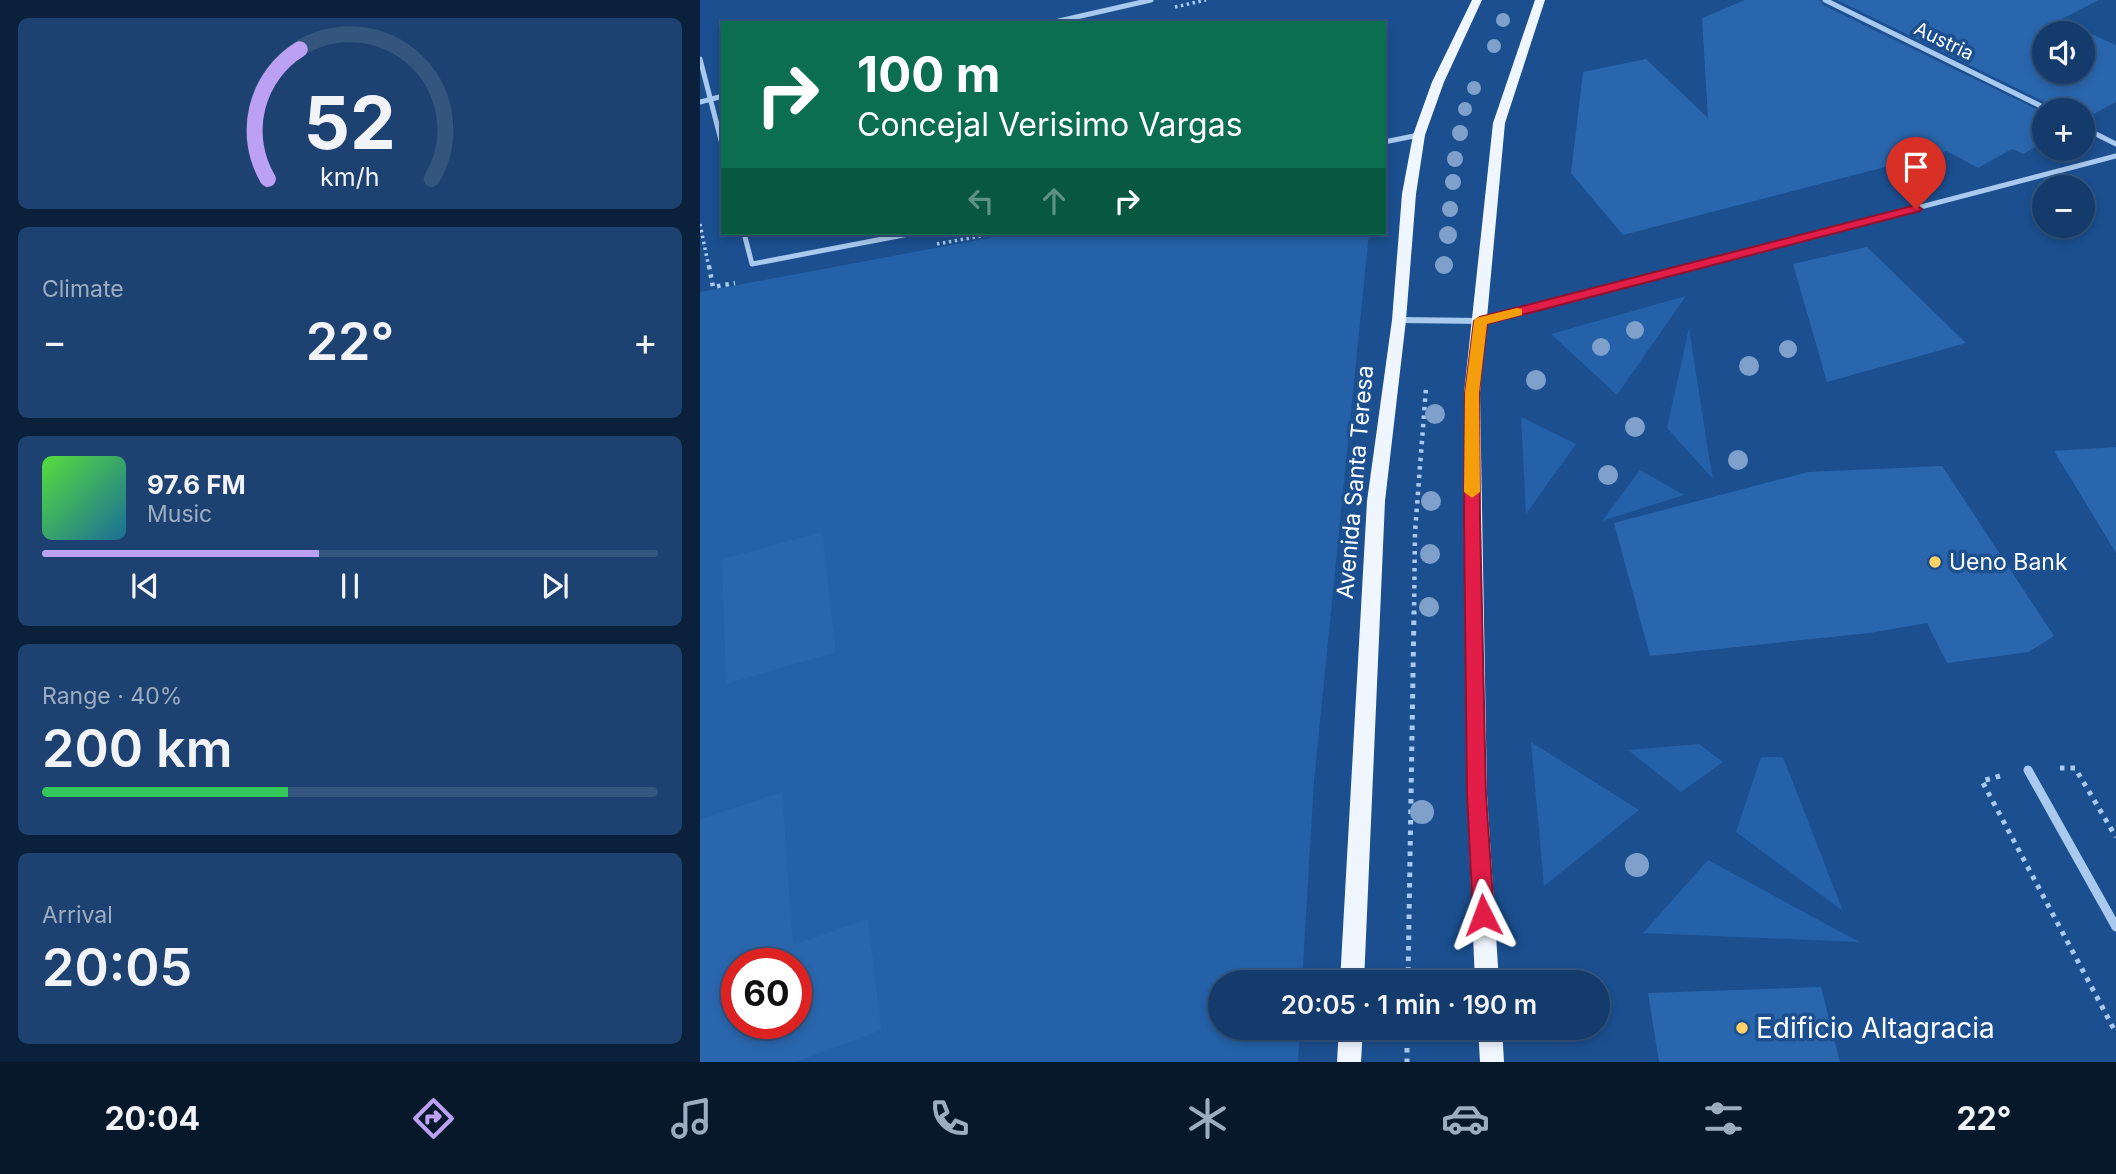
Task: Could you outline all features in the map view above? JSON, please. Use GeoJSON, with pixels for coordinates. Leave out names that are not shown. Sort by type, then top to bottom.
{"type":"FeatureCollection","features":[{"type":"Feature","properties":{"kind":"main road","name":"Avenida Santa Teresa"},"geometry":{"type":"LineString","coordinates":[[1353,970],[1376,502],[1399,320],[1409,194],[1419,135],[1438,82],[1477,0]]}},
{"type":"Feature","properties":{"kind":"main road"},"geometry":{"type":"LineString","coordinates":[[1486,970],[1477,794],[1472,393],[1499,122],[1540,0]]}},
{"type":"Feature","properties":{"kind":"main road"},"geometry":{"type":"LineString","coordinates":[[1349,1062],[1350,1040]]}},
{"type":"Feature","properties":{"kind":"main road"},"geometry":{"type":"LineString","coordinates":[[1491,1040],[1492,1062]]}},
{"type":"Feature","properties":{"kind":"street"},"geometry":{"type":"LineString","coordinates":[[1059,21],[1151,0]]}},
{"type":"Feature","properties":{"kind":"street","name":"Austria"},"geometry":{"type":"LineString","coordinates":[[1825,0],[2032,102]]}},
{"type":"Feature","properties":{"kind":"street"},"geometry":{"type":"LineString","coordinates":[[700,59],[721,141]]}},
{"type":"Feature","properties":{"kind":"street"},"geometry":{"type":"LineString","coordinates":[[700,102],[721,96]]}},
{"type":"Feature","properties":{"kind":"street"},"geometry":{"type":"LineString","coordinates":[[2095,134],[2116,144]]}},
{"type":"Feature","properties":{"kind":"street"},"geometry":{"type":"LineString","coordinates":[[1386,142],[1419,135]]}},
{"type":"Feature","properties":{"kind":"street"},"geometry":{"type":"LineString","coordinates":[[1399,320],[1480,321],[2116,156]]}},
{"type":"Feature","properties":{"kind":"street"},"geometry":{"type":"LineString","coordinates":[[745,235],[752,264],[904,235]]}},
{"type":"Feature","properties":{"kind":"street"},"geometry":{"type":"LineString","coordinates":[[2028,770],[2116,927]]}},
{"type":"Feature","properties":{"kind":"path"},"geometry":{"type":"LineString","coordinates":[[700,224],[713,287]]}},
{"type":"Feature","properties":{"kind":"path"},"geometry":{"type":"LineString","coordinates":[[1408,970],[1415,532],[1427,384]]}},
{"type":"Feature","properties":{"kind":"path"},"geometry":{"type":"LineString","coordinates":[[2116,837],[2075,768],[2028,770],[1982,781],[2116,1033]]}},
{"type":"Feature","properties":{"kind":"path"},"geometry":{"type":"LineString","coordinates":[[1407,1040],[1407,1062]]}},
{"type":"Feature","properties":{"kind":"shaded area"},"geometry":{"type":"Polygon","coordinates":[[[1005,235],[1369,235],[1314,781],[1303,970],[1208,970],[1208,1040],[1299,1040],[1298,1062],[700,1062],[700,292],[1005,235]]]}},
{"type":"Feature","properties":{"kind":"shaded area"},"geometry":{"type":"Polygon","coordinates":[[[1686,296],[1617,395],[1551,334],[1686,296]]]}},
{"type":"Feature","properties":{"kind":"shaded area"},"geometry":{"type":"Polygon","coordinates":[[[1689,328],[1710,463],[1713,479],[1667,428],[1689,328]]]}},
{"type":"Feature","properties":{"kind":"shaded area"},"geometry":{"type":"Polygon","coordinates":[[[1521,417],[1576,444],[1526,514],[1521,417]]]}},
{"type":"Feature","properties":{"kind":"shaded area"},"geometry":{"type":"Polygon","coordinates":[[[1640,470],[1684,495],[1602,521],[1640,470]]]}},
{"type":"Feature","properties":{"kind":"shaded area"},"geometry":{"type":"Polygon","coordinates":[[[1531,742],[1639,810],[1544,886],[1531,742]]]}},
{"type":"Feature","properties":{"kind":"shaded area"},"geometry":{"type":"Polygon","coordinates":[[[1699,744],[1723,762],[1681,792],[1628,750],[1699,744]]]}},
{"type":"Feature","properties":{"kind":"shaded area"},"geometry":{"type":"Polygon","coordinates":[[[1761,757],[1783,757],[1843,911],[1736,832],[1761,757]]]}},
{"type":"Feature","properties":{"kind":"shaded area"},"geometry":{"type":"Polygon","coordinates":[[[1708,860],[1850,937],[1860,942],[1643,933],[1708,860]]]}},
{"type":"Feature","properties":{"kind":"building"},"geometry":{"type":"Polygon","coordinates":[[[1745,0],[1820,0],[1823,5],[2032,107],[2032,149],[2023,154],[2012,149],[1978,168],[1947,151],[1623,235],[1571,173],[1583,72],[1646,59],[1708,118],[1702,18],[1745,0]]]}},
{"type":"Feature","properties":{"kind":"building"},"geometry":{"type":"Polygon","coordinates":[[[1837,0],[2099,0],[2060,20],[2062,21],[2032,21],[2032,84],[2095,84],[2095,36],[2116,45],[2116,102],[2095,113],[2095,98],[2037,98],[1837,0]]]}},
{"type":"Feature","properties":{"kind":"building"},"geometry":{"type":"Polygon","coordinates":[[[1867,247],[1966,343],[1827,382],[1793,264],[1867,247]]]}},
{"type":"Feature","properties":{"kind":"building"},"geometry":{"type":"Polygon","coordinates":[[[2116,447],[2116,553],[2054,451],[2116,447]]]}},
{"type":"Feature","properties":{"kind":"building"},"geometry":{"type":"Polygon","coordinates":[[[1942,466],[2054,636],[2029,652],[1947,663],[1927,623],[1870,633],[1650,656],[1614,523],[1808,472],[1942,466]]]}},
{"type":"Feature","properties":{"kind":"building"},"geometry":{"type":"Polygon","coordinates":[[[822,532],[836,652],[726,684],[722,559],[822,532]]]}},
{"type":"Feature","properties":{"kind":"building"},"geometry":{"type":"Polygon","coordinates":[[[782,792],[793,945],[868,919],[881,1030],[796,1062],[700,1062],[700,819],[782,792]]]}},
{"type":"Feature","properties":{"kind":"building","name":"Edificio Altagracia"},"geometry":{"type":"Polygon","coordinates":[[[1821,987],[1840,1062],[1659,1062],[1648,993],[1821,987]]]}},
{"type":"Feature","properties":{"kind":"slow traffic"},"geometry":{"type":"LineString","coordinates":[[1472,492],[1472,393],[1480,321],[1517,312]]}},
{"type":"Feature","properties":{"kind":"place","name":"Ueno Bank"},"geometry":{"type":"Point","coordinates":[1935,562]}},
{"type":"Feature","properties":{"kind":"place","name":"Edificio Altagracia"},"geometry":{"type":"Point","coordinates":[1742,1028]}},
{"type":"Feature","properties":{"kind":"route"},"geometry":{"type":"LineString","coordinates":[[1483,915],[1477,794],[1472,518],[1472,393],[1480,321],[1916,209]]}}]}
